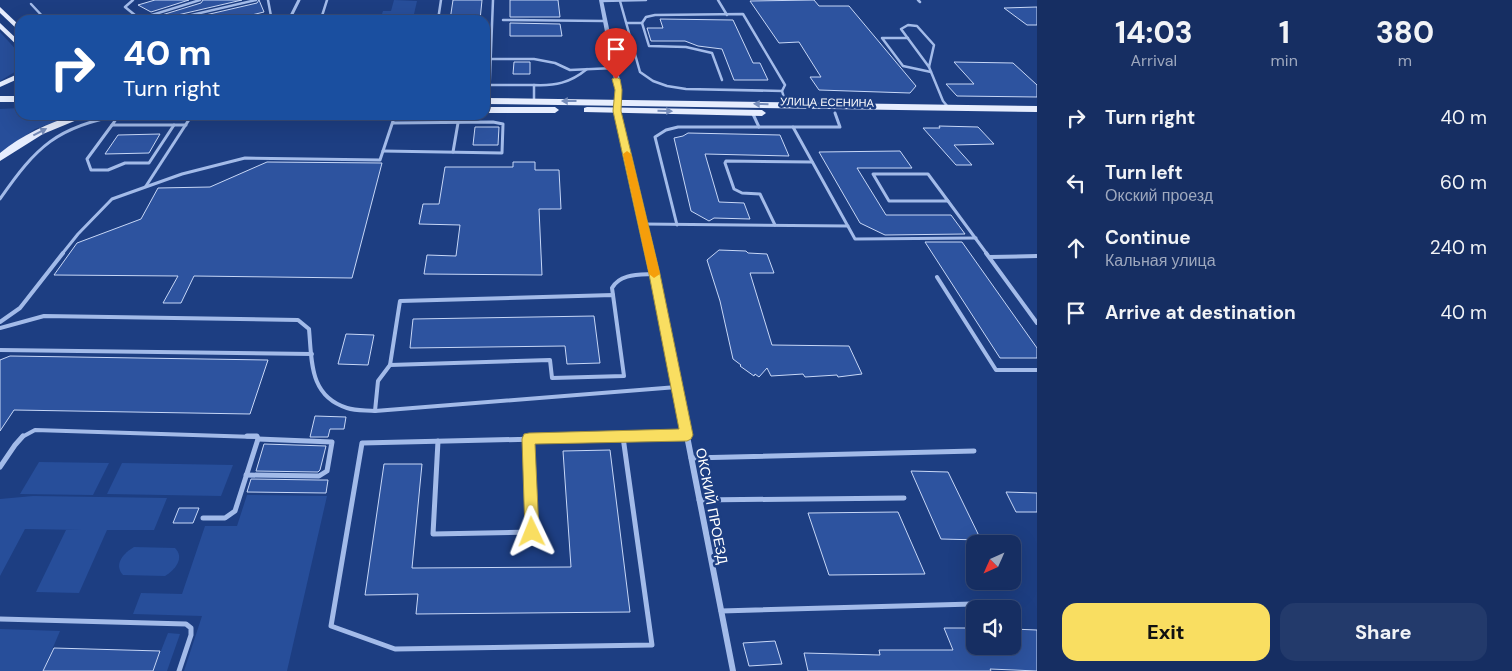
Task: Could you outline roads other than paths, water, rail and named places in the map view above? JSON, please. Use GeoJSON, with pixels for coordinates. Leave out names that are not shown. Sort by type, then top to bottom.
{"type":"FeatureCollection","features":[{"type":"Feature","properties":{"kind":"main road"},"geometry":{"type":"LineString","coordinates":[[0,9],[15,25]]}},
{"type":"Feature","properties":{"kind":"main road"},"geometry":{"type":"LineString","coordinates":[[0,25],[15,41]]}},
{"type":"Feature","properties":{"kind":"main road"},"geometry":{"type":"LineString","coordinates":[[0,85],[15,78]]}},
{"type":"Feature","properties":{"kind":"main road"},"geometry":{"type":"LineString","coordinates":[[0,99],[15,99]]}},
{"type":"Feature","properties":{"kind":"main road"},"geometry":{"type":"LineString","coordinates":[[490,101],[534,101],[617,106]]}},
{"type":"Feature","properties":{"kind":"main road","name":"УЛИЦА ЕСЕНИНА"},"geometry":{"type":"LineString","coordinates":[[617,106],[786,104],[1036,112]]}},
{"type":"Feature","properties":{"kind":"main road"},"geometry":{"type":"LineString","coordinates":[[0,106],[15,105]]}},
{"type":"Feature","properties":{"kind":"main road"},"geometry":{"type":"LineString","coordinates":[[490,110],[617,106]]}},
{"type":"Feature","properties":{"kind":"main road","name":"УЛИЦА ЕСЕНИНА"},"geometry":{"type":"LineString","coordinates":[[617,106],[752,112],[1036,112]]}},
{"type":"Feature","properties":{"kind":"main road"},"geometry":{"type":"LineString","coordinates":[[0,158],[25,140],[44,130],[71,120]]}},
{"type":"Feature","properties":{"kind":"street"},"geometry":{"type":"LineString","coordinates":[[291,15],[299,0]]}},
{"type":"Feature","properties":{"kind":"street"},"geometry":{"type":"LineString","coordinates":[[601,1],[618,90],[617,106]]}},
{"type":"Feature","properties":{"kind":"street","name":"ОКСКИЙ ПРОЕЗД"},"geometry":{"type":"LineString","coordinates":[[617,106],[654,274],[733,671]]}},
{"type":"Feature","properties":{"kind":"lane"},"geometry":{"type":"LineString","coordinates":[[133,0],[125,7],[135,15]]}},
{"type":"Feature","properties":{"kind":"lane"},"geometry":{"type":"LineString","coordinates":[[153,15],[200,0]]}},
{"type":"Feature","properties":{"kind":"lane"},"geometry":{"type":"LineString","coordinates":[[192,15],[256,0]]}},
{"type":"Feature","properties":{"kind":"lane"},"geometry":{"type":"LineString","coordinates":[[268,0],[271,15]]}},
{"type":"Feature","properties":{"kind":"lane"},"geometry":{"type":"LineString","coordinates":[[322,15],[327,0]]}},
{"type":"Feature","properties":{"kind":"lane"},"geometry":{"type":"LineString","coordinates":[[439,15],[441,0]]}},
{"type":"Feature","properties":{"kind":"lane"},"geometry":{"type":"LineString","coordinates":[[490,89],[493,0]]}},
{"type":"Feature","properties":{"kind":"lane"},"geometry":{"type":"LineString","coordinates":[[601,1],[646,0]]}},
{"type":"Feature","properties":{"kind":"lane"},"geometry":{"type":"LineString","coordinates":[[718,0],[727,15]]}},
{"type":"Feature","properties":{"kind":"lane"},"geometry":{"type":"LineString","coordinates":[[620,1],[640,72],[653,81],[667,86],[686,89],[782,91]]}},
{"type":"Feature","properties":{"kind":"lane"},"geometry":{"type":"LineString","coordinates":[[32,4],[42,15]]}},
{"type":"Feature","properties":{"kind":"lane"},"geometry":{"type":"LineString","coordinates":[[642,23],[646,17],[655,15],[743,14],[785,85],[782,91],[786,104]]}},
{"type":"Feature","properties":{"kind":"lane"},"geometry":{"type":"LineString","coordinates":[[502,20],[604,21]]}},
{"type":"Feature","properties":{"kind":"lane"},"geometry":{"type":"LineString","coordinates":[[626,23],[642,23]]}},
{"type":"Feature","properties":{"kind":"lane"},"geometry":{"type":"LineString","coordinates":[[642,23],[649,46],[686,47],[712,53],[722,80]]}},
{"type":"Feature","properties":{"kind":"lane"},"geometry":{"type":"LineString","coordinates":[[929,67],[934,45],[917,26],[906,25],[901,30],[929,67],[942,101],[948,108]]}},
{"type":"Feature","properties":{"kind":"lane"},"geometry":{"type":"LineString","coordinates":[[608,37],[630,36]]}},
{"type":"Feature","properties":{"kind":"lane"},"geometry":{"type":"LineString","coordinates":[[908,38],[882,38],[903,66],[931,72]]}},
{"type":"Feature","properties":{"kind":"lane"},"geometry":{"type":"LineString","coordinates":[[491,59],[534,59],[555,63],[570,70],[614,68]]}},
{"type":"Feature","properties":{"kind":"lane"},"geometry":{"type":"LineString","coordinates":[[491,85],[562,86],[587,69]]}},
{"type":"Feature","properties":{"kind":"lane"},"geometry":{"type":"LineString","coordinates":[[534,85],[534,101]]}},
{"type":"Feature","properties":{"kind":"lane"},"geometry":{"type":"LineString","coordinates":[[490,110],[493,122]]}},
{"type":"Feature","properties":{"kind":"lane"},"geometry":{"type":"LineString","coordinates":[[752,112],[759,127]]}},
{"type":"Feature","properties":{"kind":"lane"},"geometry":{"type":"LineString","coordinates":[[676,225],[655,138],[673,127],[840,127],[835,113]]}},
{"type":"Feature","properties":{"kind":"lane"},"geometry":{"type":"LineString","coordinates":[[0,199],[23,168],[45,144],[78,126],[101,120]]}},
{"type":"Feature","properties":{"kind":"lane"},"geometry":{"type":"LineString","coordinates":[[116,120],[86,159],[91,170],[108,170],[125,163],[149,162],[174,125]]}},
{"type":"Feature","properties":{"kind":"lane"},"geometry":{"type":"LineString","coordinates":[[146,186],[189,120]]}},
{"type":"Feature","properties":{"kind":"lane"},"geometry":{"type":"LineString","coordinates":[[0,322],[20,308],[78,234],[112,199],[182,174],[244,158],[380,160],[394,120]]}},
{"type":"Feature","properties":{"kind":"lane"},"geometry":{"type":"LineString","coordinates":[[383,151],[502,153],[503,124],[493,122],[393,123]]}},
{"type":"Feature","properties":{"kind":"lane"},"geometry":{"type":"LineString","coordinates":[[452,152],[458,123]]}},
{"type":"Feature","properties":{"kind":"lane"},"geometry":{"type":"LineString","coordinates":[[112,125],[186,125]]}},
{"type":"Feature","properties":{"kind":"lane"},"geometry":{"type":"LineString","coordinates":[[793,127],[855,239],[976,238]]}},
{"type":"Feature","properties":{"kind":"lane"},"geometry":{"type":"LineString","coordinates":[[774,226],[760,194],[742,193],[734,189],[725,163],[726,161],[812,162]]}},
{"type":"Feature","properties":{"kind":"lane"},"geometry":{"type":"LineString","coordinates":[[948,201],[889,201],[873,174],[928,174],[990,257],[1037,323]]}},
{"type":"Feature","properties":{"kind":"lane"},"geometry":{"type":"LineString","coordinates":[[643,224],[848,226]]}},
{"type":"Feature","properties":{"kind":"lane"},"geometry":{"type":"LineString","coordinates":[[990,257],[1037,256]]}},
{"type":"Feature","properties":{"kind":"lane"},"geometry":{"type":"LineString","coordinates":[[390,365],[550,360],[552,378],[624,376],[612,295],[614,283],[621,278],[654,274]]}},
{"type":"Feature","properties":{"kind":"lane"},"geometry":{"type":"LineString","coordinates":[[937,277],[996,370],[1037,370]]}},
{"type":"Feature","properties":{"kind":"lane"},"geometry":{"type":"LineString","coordinates":[[375,411],[378,381],[390,365],[400,301],[612,295]]}},
{"type":"Feature","properties":{"kind":"lane"},"geometry":{"type":"LineString","coordinates":[[0,328],[44,316],[298,320],[310,329],[313,375],[324,394],[347,408],[375,411],[677,387]]}},
{"type":"Feature","properties":{"kind":"lane"},"geometry":{"type":"LineString","coordinates":[[0,350],[312,354]]}},
{"type":"Feature","properties":{"kind":"lane"},"geometry":{"type":"LineString","coordinates":[[0,467],[19,438],[26,432],[35,430],[254,435],[258,439],[332,442],[333,445],[327,470],[320,476],[246,475]]}},
{"type":"Feature","properties":{"kind":"lane"},"geometry":{"type":"LineString","coordinates":[[624,436],[652,645],[395,649],[331,626],[362,443],[624,436],[687,435]]}},
{"type":"Feature","properties":{"kind":"lane"},"geometry":{"type":"LineString","coordinates":[[203,518],[225,518],[231,516],[235,510],[258,439]]}},
{"type":"Feature","properties":{"kind":"lane"},"geometry":{"type":"LineString","coordinates":[[438,441],[433,534],[532,532],[529,439]]}},
{"type":"Feature","properties":{"kind":"lane"},"geometry":{"type":"LineString","coordinates":[[691,458],[974,451]]}},
{"type":"Feature","properties":{"kind":"lane"},"geometry":{"type":"LineString","coordinates":[[699,500],[904,498]]}},
{"type":"Feature","properties":{"kind":"lane"},"geometry":{"type":"LineString","coordinates":[[721,611],[966,604]]}},
{"type":"Feature","properties":{"kind":"lane"},"geometry":{"type":"LineString","coordinates":[[0,619],[186,624],[191,628],[191,636],[179,671]]}}]}
